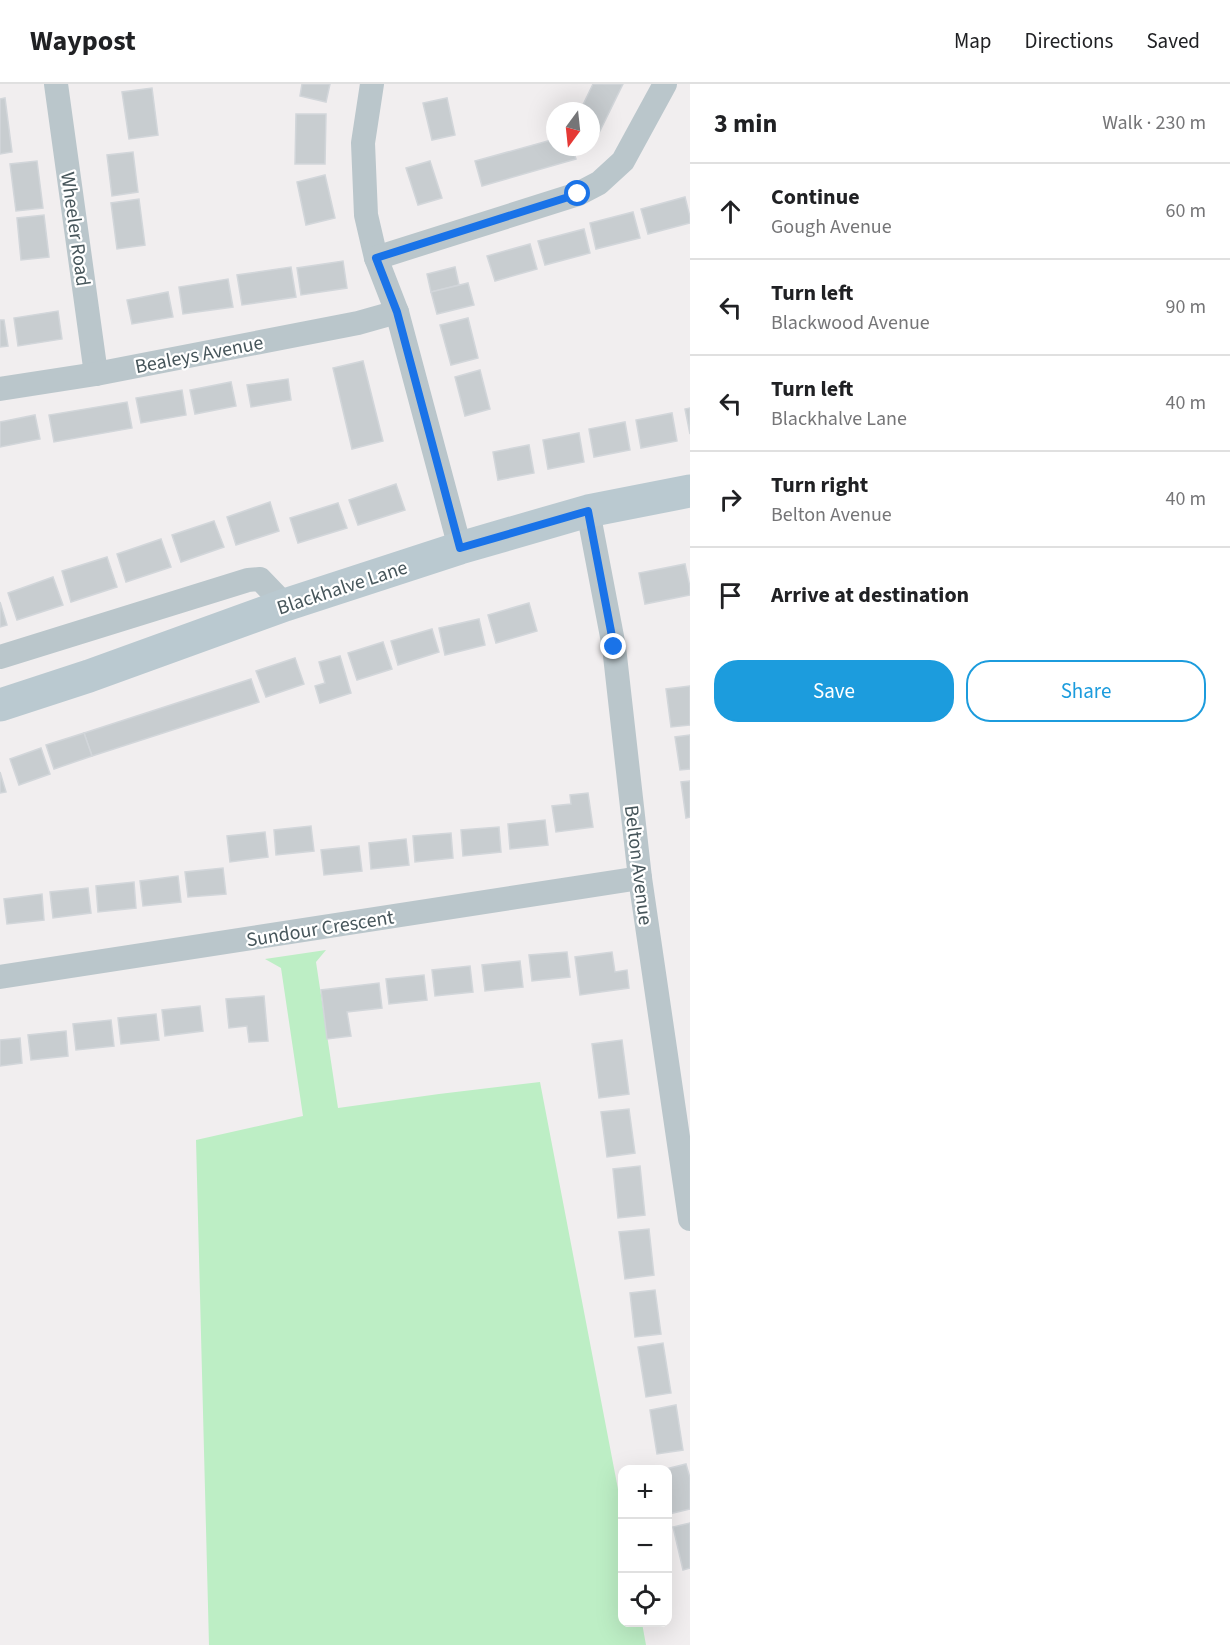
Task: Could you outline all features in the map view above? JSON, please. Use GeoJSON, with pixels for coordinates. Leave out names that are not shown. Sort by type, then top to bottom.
{"type":"FeatureCollection","features":[{"type":"Feature","properties":{"kind":"main road","name":"Blackhalve Lane"},"geometry":{"type":"LineString","coordinates":[[0,705],[89,676],[285,605],[460,548],[588,511],[690,491]]}},
{"type":"Feature","properties":{"kind":"street","name":"Wheeler Road"},"geometry":{"type":"LineString","coordinates":[[56,84],[96,374]]}},
{"type":"Feature","properties":{"kind":"street"},"geometry":{"type":"LineString","coordinates":[[372,84],[363,143],[366,215],[376,258],[397,312],[460,548]]}},
{"type":"Feature","properties":{"kind":"street"},"geometry":{"type":"LineString","coordinates":[[376,258],[578,194],[599,183],[623,161],[665,84]]}},
{"type":"Feature","properties":{"kind":"street","name":"Bealeys Avenue"},"geometry":{"type":"LineString","coordinates":[[0,389],[96,374],[358,323],[397,312]]}},
{"type":"Feature","properties":{"kind":"street","name":"Belton Avenue"},"geometry":{"type":"LineString","coordinates":[[588,511],[614,647],[640,878],[690,1219]]}},
{"type":"Feature","properties":{"kind":"street"},"geometry":{"type":"LineString","coordinates":[[0,657],[248,580],[260,579],[285,605]]}},
{"type":"Feature","properties":{"kind":"street","name":"Sundour Crescent"},"geometry":{"type":"LineString","coordinates":[[0,977],[640,878]]}},
{"type":"Feature","properties":{"kind":"green space"},"geometry":{"type":"Polygon","coordinates":[[[326,950],[316,962],[338,1108],[540,1082],[618,1489],[618,1627],[643,1627],[646,1645],[209,1645],[196,1140],[303,1116],[281,968],[265,959],[326,950]]]}},
{"type":"Feature","properties":{"kind":"building"},"geometry":{"type":"Polygon","coordinates":[[[302,84],[330,84],[326,102],[300,96],[302,84]]]}},
{"type":"Feature","properties":{"kind":"building"},"geometry":{"type":"Polygon","coordinates":[[[593,84],[623,84],[600,131],[600,102],[584,102],[593,84]]]}},
{"type":"Feature","properties":{"kind":"building"},"geometry":{"type":"Polygon","coordinates":[[[152,88],[158,135],[129,139],[122,92],[152,88]]]}},
{"type":"Feature","properties":{"kind":"building"},"geometry":{"type":"Polygon","coordinates":[[[5,98],[12,152],[0,154],[0,99],[5,98]]]}},
{"type":"Feature","properties":{"kind":"building"},"geometry":{"type":"Polygon","coordinates":[[[447,98],[455,135],[432,140],[423,103],[447,98]]]}},
{"type":"Feature","properties":{"kind":"building"},"geometry":{"type":"Polygon","coordinates":[[[296,114],[326,114],[325,164],[295,164],[296,114]]]}},
{"type":"Feature","properties":{"kind":"building"},"geometry":{"type":"Polygon","coordinates":[[[546,141],[546,156],[575,156],[576,159],[482,186],[475,161],[546,141]]]}},
{"type":"Feature","properties":{"kind":"building"},"geometry":{"type":"Polygon","coordinates":[[[133,152],[138,192],[112,196],[107,155],[133,152]]]}},
{"type":"Feature","properties":{"kind":"building"},"geometry":{"type":"Polygon","coordinates":[[[37,161],[43,208],[16,211],[10,164],[37,161]]]}},
{"type":"Feature","properties":{"kind":"building"},"geometry":{"type":"Polygon","coordinates":[[[430,161],[442,198],[418,205],[406,168],[430,161]]]}},
{"type":"Feature","properties":{"kind":"building"},"geometry":{"type":"Polygon","coordinates":[[[325,175],[335,218],[306,225],[297,182],[325,175]]]}},
{"type":"Feature","properties":{"kind":"building"},"geometry":{"type":"Polygon","coordinates":[[[685,197],[690,223],[648,234],[641,209],[685,197]]]}},
{"type":"Feature","properties":{"kind":"building"},"geometry":{"type":"Polygon","coordinates":[[[139,199],[145,245],[117,249],[111,203],[139,199]]]}},
{"type":"Feature","properties":{"kind":"building"},"geometry":{"type":"Polygon","coordinates":[[[633,212],[640,238],[596,249],[590,223],[633,212]]]}},
{"type":"Feature","properties":{"kind":"building"},"geometry":{"type":"Polygon","coordinates":[[[44,215],[49,257],[21,260],[17,218],[44,215]]]}},
{"type":"Feature","properties":{"kind":"building"},"geometry":{"type":"Polygon","coordinates":[[[584,229],[590,253],[545,265],[538,241],[584,229]]]}},
{"type":"Feature","properties":{"kind":"building"},"geometry":{"type":"Polygon","coordinates":[[[530,244],[537,269],[495,281],[487,256],[530,244]]]}},
{"type":"Feature","properties":{"kind":"building"},"geometry":{"type":"Polygon","coordinates":[[[343,261],[347,288],[301,295],[297,268],[343,261]]]}},
{"type":"Feature","properties":{"kind":"building"},"geometry":{"type":"Polygon","coordinates":[[[291,267],[296,297],[242,305],[237,275],[291,267]]]}},
{"type":"Feature","properties":{"kind":"building"},"geometry":{"type":"Polygon","coordinates":[[[455,267],[459,285],[431,292],[427,274],[455,267]]]}},
{"type":"Feature","properties":{"kind":"building"},"geometry":{"type":"Polygon","coordinates":[[[228,279],[233,307],[183,314],[179,287],[228,279]]]}},
{"type":"Feature","properties":{"kind":"building"},"geometry":{"type":"Polygon","coordinates":[[[468,283],[474,305],[437,314],[431,292],[468,283]]]}},
{"type":"Feature","properties":{"kind":"building"},"geometry":{"type":"Polygon","coordinates":[[[168,292],[173,317],[132,324],[127,300],[168,292]]]}},
{"type":"Feature","properties":{"kind":"building"},"geometry":{"type":"Polygon","coordinates":[[[58,311],[62,339],[18,346],[14,318],[58,311]]]}},
{"type":"Feature","properties":{"kind":"building"},"geometry":{"type":"Polygon","coordinates":[[[468,318],[478,358],[451,365],[440,325],[468,318]]]}},
{"type":"Feature","properties":{"kind":"building"},"geometry":{"type":"Polygon","coordinates":[[[0,320],[4,320],[8,346],[0,347],[0,320]]]}},
{"type":"Feature","properties":{"kind":"building"},"geometry":{"type":"Polygon","coordinates":[[[363,361],[383,441],[352,449],[333,368],[363,361]]]}},
{"type":"Feature","properties":{"kind":"building"},"geometry":{"type":"Polygon","coordinates":[[[480,370],[490,409],[465,416],[455,377],[480,370]]]}},
{"type":"Feature","properties":{"kind":"building"},"geometry":{"type":"Polygon","coordinates":[[[288,379],[291,400],[251,407],[247,385],[288,379]]]}},
{"type":"Feature","properties":{"kind":"building"},"geometry":{"type":"Polygon","coordinates":[[[231,382],[236,406],[195,414],[190,390],[231,382]]]}},
{"type":"Feature","properties":{"kind":"building"},"geometry":{"type":"Polygon","coordinates":[[[182,390],[186,415],[141,423],[136,398],[182,390]]]}},
{"type":"Feature","properties":{"kind":"building"},"geometry":{"type":"Polygon","coordinates":[[[127,402],[132,428],[54,442],[49,415],[127,402]]]}},
{"type":"Feature","properties":{"kind":"building"},"geometry":{"type":"Polygon","coordinates":[[[690,408],[690,434],[685,409],[690,408]]]}},
{"type":"Feature","properties":{"kind":"building"},"geometry":{"type":"Polygon","coordinates":[[[672,413],[677,441],[641,448],[636,420],[672,413]]]}},
{"type":"Feature","properties":{"kind":"building"},"geometry":{"type":"Polygon","coordinates":[[[35,415],[40,439],[0,447],[0,422],[35,415]]]}},
{"type":"Feature","properties":{"kind":"building"},"geometry":{"type":"Polygon","coordinates":[[[625,422],[630,450],[594,457],[589,429],[625,422]]]}},
{"type":"Feature","properties":{"kind":"building"},"geometry":{"type":"Polygon","coordinates":[[[579,433],[584,462],[548,469],[543,440],[579,433]]]}},
{"type":"Feature","properties":{"kind":"building"},"geometry":{"type":"Polygon","coordinates":[[[529,445],[534,473],[498,480],[493,452],[529,445]]]}},
{"type":"Feature","properties":{"kind":"building"},"geometry":{"type":"Polygon","coordinates":[[[396,484],[405,510],[358,525],[349,500],[396,484]]]}},
{"type":"Feature","properties":{"kind":"building"},"geometry":{"type":"Polygon","coordinates":[[[270,502],[279,531],[236,545],[227,517],[270,502]]]}},
{"type":"Feature","properties":{"kind":"building"},"geometry":{"type":"Polygon","coordinates":[[[338,503],[347,528],[298,543],[290,518],[338,503]]]}},
{"type":"Feature","properties":{"kind":"building"},"geometry":{"type":"Polygon","coordinates":[[[214,521],[224,547],[181,562],[172,535],[214,521]]]}},
{"type":"Feature","properties":{"kind":"building"},"geometry":{"type":"Polygon","coordinates":[[[161,539],[171,567],[126,582],[117,554],[161,539]]]}},
{"type":"Feature","properties":{"kind":"building"},"geometry":{"type":"Polygon","coordinates":[[[107,557],[117,587],[71,602],[62,571],[107,557]]]}},
{"type":"Feature","properties":{"kind":"building"},"geometry":{"type":"Polygon","coordinates":[[[685,564],[690,595],[645,604],[639,573],[685,564]]]}},
{"type":"Feature","properties":{"kind":"building"},"geometry":{"type":"Polygon","coordinates":[[[53,577],[63,605],[17,620],[8,593],[53,577]]]}},
{"type":"Feature","properties":{"kind":"building"},"geometry":{"type":"Polygon","coordinates":[[[0,602],[7,625],[0,627],[0,602]]]}},
{"type":"Feature","properties":{"kind":"building"},"geometry":{"type":"Polygon","coordinates":[[[529,603],[537,631],[496,643],[488,615],[529,603]]]}},
{"type":"Feature","properties":{"kind":"building"},"geometry":{"type":"Polygon","coordinates":[[[479,619],[485,645],[445,655],[439,628],[479,619]]]}},
{"type":"Feature","properties":{"kind":"building"},"geometry":{"type":"Polygon","coordinates":[[[432,629],[439,652],[398,665],[391,641],[432,629]]]}},
{"type":"Feature","properties":{"kind":"building"},"geometry":{"type":"Polygon","coordinates":[[[383,642],[392,669],[357,680],[348,653],[383,642]]]}},
{"type":"Feature","properties":{"kind":"building"},"geometry":{"type":"Polygon","coordinates":[[[340,656],[351,693],[320,703],[315,686],[325,683],[319,662],[340,656]]]}},
{"type":"Feature","properties":{"kind":"building"},"geometry":{"type":"Polygon","coordinates":[[[295,658],[304,684],[266,697],[256,671],[295,658]]]}},
{"type":"Feature","properties":{"kind":"building"},"geometry":{"type":"Polygon","coordinates":[[[251,679],[259,702],[92,756],[84,733],[251,679]]]}},
{"type":"Feature","properties":{"kind":"building"},"geometry":{"type":"Polygon","coordinates":[[[690,686],[690,725],[671,727],[666,689],[690,686]]]}},
{"type":"Feature","properties":{"kind":"building"},"geometry":{"type":"Polygon","coordinates":[[[84,733],[92,756],[54,769],[46,745],[84,733]]]}},
{"type":"Feature","properties":{"kind":"building"},"geometry":{"type":"Polygon","coordinates":[[[690,735],[690,769],[680,770],[675,737],[690,735]]]}},
{"type":"Feature","properties":{"kind":"building"},"geometry":{"type":"Polygon","coordinates":[[[41,748],[50,774],[19,785],[10,759],[41,748]]]}},
{"type":"Feature","properties":{"kind":"building"},"geometry":{"type":"Polygon","coordinates":[[[0,772],[6,792],[0,793],[0,772]]]}},
{"type":"Feature","properties":{"kind":"building"},"geometry":{"type":"Polygon","coordinates":[[[690,781],[690,817],[686,818],[681,782],[690,781]]]}},
{"type":"Feature","properties":{"kind":"building"},"geometry":{"type":"Polygon","coordinates":[[[588,793],[593,827],[556,832],[552,806],[571,804],[570,795],[588,793]]]}},
{"type":"Feature","properties":{"kind":"building"},"geometry":{"type":"Polygon","coordinates":[[[545,820],[548,845],[510,849],[508,824],[545,820]]]}},
{"type":"Feature","properties":{"kind":"building"},"geometry":{"type":"Polygon","coordinates":[[[311,826],[314,851],[276,855],[274,830],[311,826]]]}},
{"type":"Feature","properties":{"kind":"building"},"geometry":{"type":"Polygon","coordinates":[[[499,827],[501,852],[463,856],[461,830],[499,827]]]}},
{"type":"Feature","properties":{"kind":"building"},"geometry":{"type":"Polygon","coordinates":[[[265,832],[268,857],[230,862],[227,836],[265,832]]]}},
{"type":"Feature","properties":{"kind":"building"},"geometry":{"type":"Polygon","coordinates":[[[451,833],[453,858],[415,862],[413,836],[451,833]]]}},
{"type":"Feature","properties":{"kind":"building"},"geometry":{"type":"Polygon","coordinates":[[[406,839],[409,865],[371,869],[369,843],[406,839]]]}},
{"type":"Feature","properties":{"kind":"building"},"geometry":{"type":"Polygon","coordinates":[[[359,846],[362,871],[324,875],[321,850],[359,846]]]}},
{"type":"Feature","properties":{"kind":"building"},"geometry":{"type":"Polygon","coordinates":[[[223,868],[226,894],[188,897],[185,872],[223,868]]]}},
{"type":"Feature","properties":{"kind":"building"},"geometry":{"type":"Polygon","coordinates":[[[178,876],[181,902],[143,906],[140,881],[178,876]]]}},
{"type":"Feature","properties":{"kind":"building"},"geometry":{"type":"Polygon","coordinates":[[[134,882],[136,908],[98,912],[96,886],[134,882]]]}},
{"type":"Feature","properties":{"kind":"building"},"geometry":{"type":"Polygon","coordinates":[[[88,888],[91,913],[53,918],[50,892],[88,888]]]}},
{"type":"Feature","properties":{"kind":"building"},"geometry":{"type":"Polygon","coordinates":[[[42,894],[44,920],[7,924],[4,899],[42,894]]]}},
{"type":"Feature","properties":{"kind":"building"},"geometry":{"type":"Polygon","coordinates":[[[567,952],[570,977],[532,981],[529,955],[567,952]]]}},
{"type":"Feature","properties":{"kind":"building"},"geometry":{"type":"Polygon","coordinates":[[[612,952],[615,972],[627,970],[629,988],[580,995],[575,957],[612,952]]]}},
{"type":"Feature","properties":{"kind":"building"},"geometry":{"type":"Polygon","coordinates":[[[520,961],[523,987],[485,991],[482,965],[520,961]]]}},
{"type":"Feature","properties":{"kind":"building"},"geometry":{"type":"Polygon","coordinates":[[[470,966],[473,992],[435,996],[432,970],[470,966]]]}},
{"type":"Feature","properties":{"kind":"building"},"geometry":{"type":"Polygon","coordinates":[[[424,975],[427,1000],[389,1004],[386,979],[424,975]]]}},
{"type":"Feature","properties":{"kind":"building"},"geometry":{"type":"Polygon","coordinates":[[[379,983],[382,1008],[347,1012],[351,1036],[327,1039],[321,990],[379,983]]]}},
{"type":"Feature","properties":{"kind":"building"},"geometry":{"type":"Polygon","coordinates":[[[264,996],[268,1041],[249,1042],[247,1026],[229,1028],[226,999],[264,996]]]}},
{"type":"Feature","properties":{"kind":"building"},"geometry":{"type":"Polygon","coordinates":[[[200,1006],[203,1031],[165,1036],[162,1010],[200,1006]]]}},
{"type":"Feature","properties":{"kind":"building"},"geometry":{"type":"Polygon","coordinates":[[[156,1014],[159,1040],[121,1044],[118,1018],[156,1014]]]}},
{"type":"Feature","properties":{"kind":"building"},"geometry":{"type":"Polygon","coordinates":[[[111,1020],[114,1046],[76,1050],[73,1024],[111,1020]]]}},
{"type":"Feature","properties":{"kind":"building"},"geometry":{"type":"Polygon","coordinates":[[[66,1031],[68,1056],[31,1060],[28,1035],[66,1031]]]}},
{"type":"Feature","properties":{"kind":"building"},"geometry":{"type":"Polygon","coordinates":[[[20,1038],[22,1063],[0,1066],[0,1040],[20,1038]]]}},
{"type":"Feature","properties":{"kind":"building"},"geometry":{"type":"Polygon","coordinates":[[[622,1040],[629,1094],[599,1098],[592,1044],[622,1040]]]}},
{"type":"Feature","properties":{"kind":"building"},"geometry":{"type":"Polygon","coordinates":[[[629,1109],[635,1153],[607,1157],[601,1112],[629,1109]]]}},
{"type":"Feature","properties":{"kind":"building"},"geometry":{"type":"Polygon","coordinates":[[[640,1166],[645,1215],[618,1218],[613,1169],[640,1166]]]}},
{"type":"Feature","properties":{"kind":"building"},"geometry":{"type":"Polygon","coordinates":[[[649,1229],[654,1275],[625,1279],[619,1232],[649,1229]]]}},
{"type":"Feature","properties":{"kind":"building"},"geometry":{"type":"Polygon","coordinates":[[[655,1290],[661,1334],[635,1337],[630,1293],[655,1290]]]}},
{"type":"Feature","properties":{"kind":"building"},"geometry":{"type":"Polygon","coordinates":[[[663,1343],[671,1393],[646,1397],[638,1347],[663,1343]]]}},
{"type":"Feature","properties":{"kind":"building"},"geometry":{"type":"Polygon","coordinates":[[[676,1405],[683,1450],[657,1454],[650,1410],[676,1405]]]}},
{"type":"Feature","properties":{"kind":"building"},"geometry":{"type":"Polygon","coordinates":[[[686,1464],[690,1478],[690,1509],[672,1513],[672,1468],[686,1464]]]}},
{"type":"Feature","properties":{"kind":"building"},"geometry":{"type":"Polygon","coordinates":[[[690,1523],[690,1568],[683,1570],[673,1527],[690,1523]]]}},
{"type":"Feature","properties":{"kind":"route"},"geometry":{"type":"LineString","coordinates":[[578,194],[376,258],[397,312],[460,548],[588,511],[614,647]]}}]}
